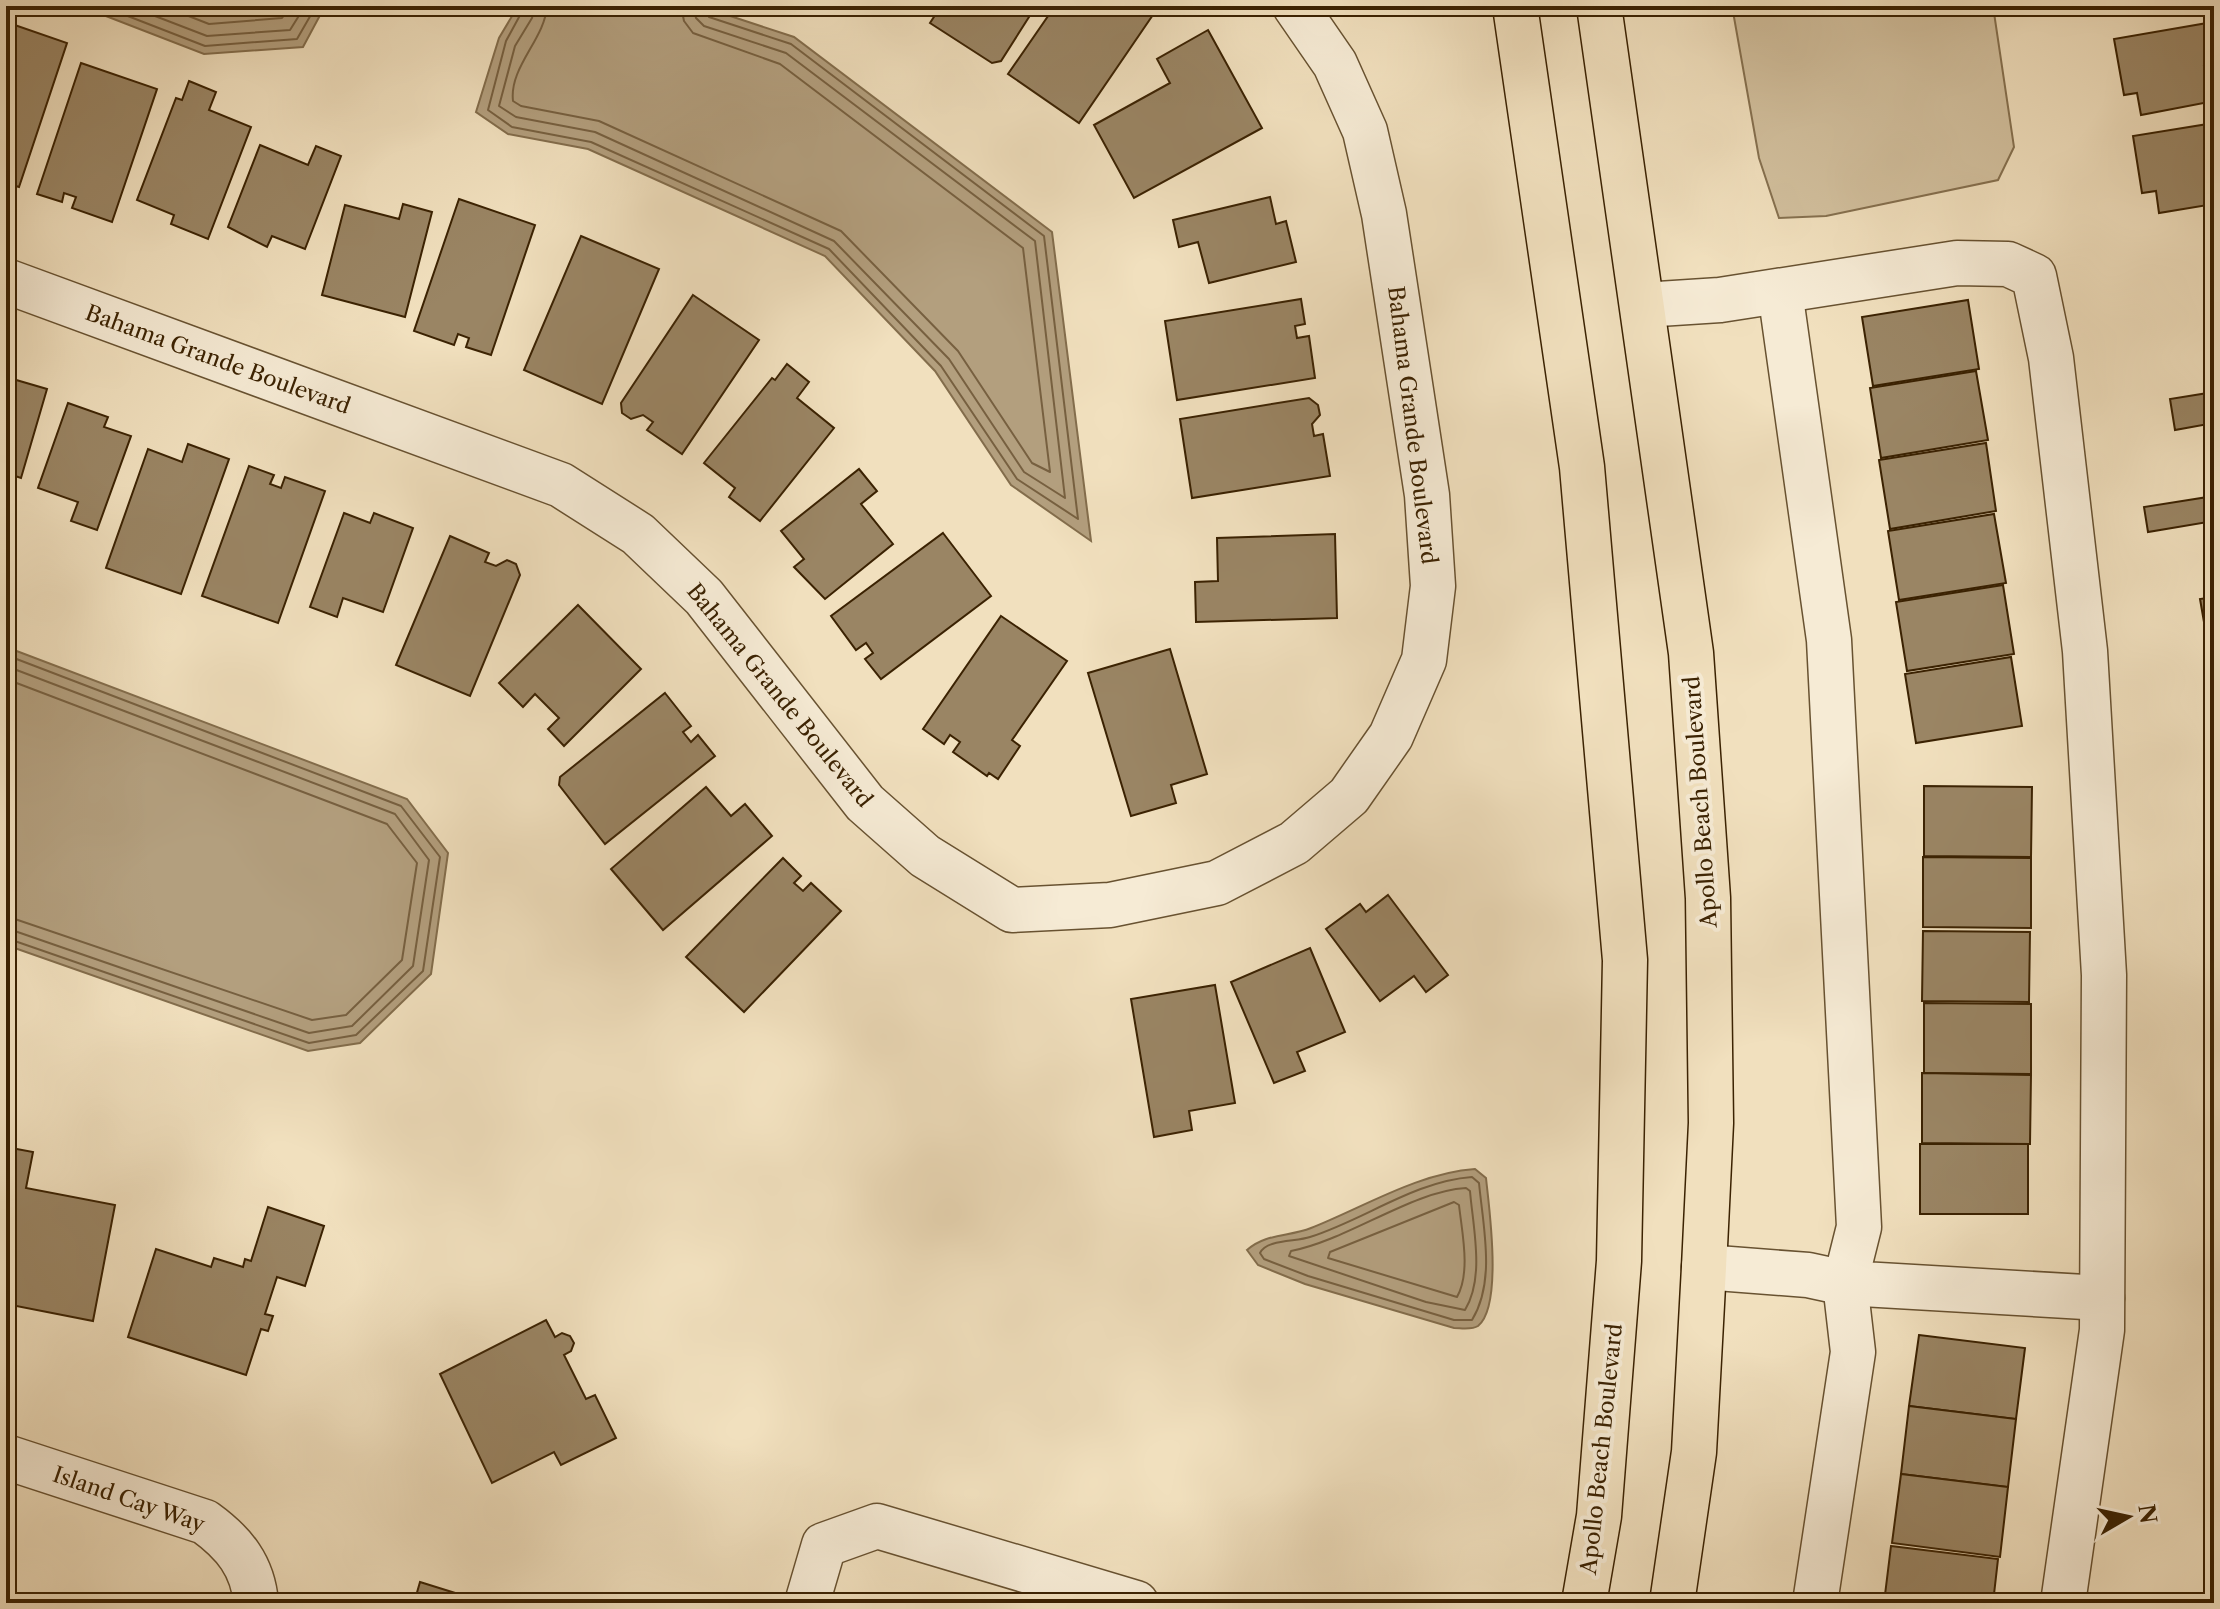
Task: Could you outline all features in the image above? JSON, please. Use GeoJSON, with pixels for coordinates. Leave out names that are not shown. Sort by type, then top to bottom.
{"type":"FeatureCollection","features":[{"type":"Feature","properties":{"kind":"main road","name":"Apollo Beach Boulevard"},"geometry":{"type":"LineString","coordinates":[[1515,6],[1582,467],[1625,960],[1619,1261],[1599,1516],[1584,1603]]}},
{"type":"Feature","properties":{"kind":"main road","name":"Apollo Beach Boulevard"},"geometry":{"type":"LineString","coordinates":[[1599,6],[1691,653],[1708,898],[1711,1123],[1704,1267],[1694,1452],[1672,1603]]}},
{"type":"Feature","properties":{"kind":"street","name":"Bahama Grande Boulevard"},"geometry":{"type":"LineString","coordinates":[[6,281],[561,485],[638,534],[704,597],[865,803],[925,856],[1012,910],[1110,905],[1217,883],[1294,843],[1349,796],[1391,736],[1424,660],[1433,586],[1424,480],[1384,214],[1365,131],[1335,64],[1295,6]]}},
{"type":"Feature","properties":{"kind":"street"},"geometry":{"type":"LineString","coordinates":[[1643,305],[1720,300],[1957,263],[2008,264],[2034,276],[2051,358],[2085,651],[2104,975],[2102,1330],[2063,1603]]}},
{"type":"Feature","properties":{"kind":"street"},"geometry":{"type":"LineString","coordinates":[[1780,291],[1829,640],[1859,1227],[1845,1283],[1853,1352],[1815,1603]]}},
{"type":"Feature","properties":{"kind":"street"},"geometry":{"type":"LineString","coordinates":[[1704,1267],[1808,1275],[1845,1283],[2102,1298]]}},
{"type":"Feature","properties":{"kind":"street","name":"Island Cay Way"},"geometry":{"type":"LineString","coordinates":[[6,1457],[205,1522],[227,1537],[244,1559],[256,1603]]}},
{"type":"Feature","properties":{"kind":"street"},"geometry":{"type":"LineString","coordinates":[[807,1603],[824,1545],[877,1526],[1136,1603]]}},
{"type":"Feature","properties":{"kind":"shaded area"},"geometry":{"type":"Polygon","coordinates":[[[1732,6],[1993,6],[2014,147],[1998,180],[1826,216],[1779,218],[1759,158],[1732,6]]]}},
{"type":"Feature","properties":{"kind":"water"},"geometry":{"type":"Polygon","coordinates":[[[80,6],[325,6],[303,47],[204,54],[80,6]]]}},
{"type":"Feature","properties":{"kind":"water"},"geometry":{"type":"Polygon","coordinates":[[[518,6],[700,6],[794,37],[1052,232],[1091,541],[1011,485],[935,371],[825,256],[588,149],[508,134],[476,112],[499,38],[518,6]]]}},
{"type":"Feature","properties":{"kind":"water"},"geometry":{"type":"Polygon","coordinates":[[[6,647],[407,799],[448,853],[431,974],[360,1043],[308,1051],[6,945],[6,647]]]}},
{"type":"Feature","properties":{"kind":"water"},"geometry":{"type":"Polygon","coordinates":[[[1475,1169],[1486,1178],[1492,1255],[1490,1299],[1486,1315],[1476,1327],[1454,1328],[1305,1284],[1258,1265],[1247,1250],[1270,1238],[1311,1228],[1412,1184],[1475,1169]]]}},
{"type":"Feature","properties":{"kind":"building"},"geometry":{"type":"Polygon","coordinates":[[[941,6],[1036,6],[1001,61],[992,63],[930,23],[941,6]]]}},
{"type":"Feature","properties":{"kind":"building"},"geometry":{"type":"Polygon","coordinates":[[[1055,6],[1159,6],[1079,123],[1008,74],[1055,6]]]}},
{"type":"Feature","properties":{"kind":"building"},"geometry":{"type":"Polygon","coordinates":[[[6,22],[67,43],[19,187],[6,183],[6,22]]]}},
{"type":"Feature","properties":{"kind":"building"},"geometry":{"type":"Polygon","coordinates":[[[2213,22],[2214,65],[2204,66],[2209,102],[2141,115],[2137,93],[2124,95],[2114,39],[2213,22]]]}},
{"type":"Feature","properties":{"kind":"building"},"geometry":{"type":"Polygon","coordinates":[[[1208,30],[1262,128],[1134,198],[1094,125],[1170,83],[1157,59],[1208,30]]]}},
{"type":"Feature","properties":{"kind":"building"},"geometry":{"type":"Polygon","coordinates":[[[81,63],[157,89],[112,222],[72,208],[76,197],[64,193],[62,202],[37,194],[81,63]]]}},
{"type":"Feature","properties":{"kind":"building"},"geometry":{"type":"Polygon","coordinates":[[[189,81],[216,92],[209,110],[251,127],[208,239],[171,224],[174,215],[137,200],[176,98],[182,100],[189,81]]]}},
{"type":"Feature","properties":{"kind":"building"},"geometry":{"type":"Polygon","coordinates":[[[2214,123],[2214,204],[2159,213],[2156,191],[2142,193],[2133,136],[2214,123]]]}},
{"type":"Feature","properties":{"kind":"building"},"geometry":{"type":"Polygon","coordinates":[[[260,145],[308,165],[316,146],[341,156],[305,249],[272,236],[267,247],[228,227],[260,145]]]}},
{"type":"Feature","properties":{"kind":"building"},"geometry":{"type":"Polygon","coordinates":[[[1270,197],[1276,224],[1286,221],[1296,262],[1209,283],[1198,242],[1179,247],[1173,220],[1270,197]]]}},
{"type":"Feature","properties":{"kind":"building"},"geometry":{"type":"Polygon","coordinates":[[[459,199],[535,225],[491,355],[466,347],[469,338],[458,334],[454,345],[414,331],[459,199]]]}},
{"type":"Feature","properties":{"kind":"building"},"geometry":{"type":"Polygon","coordinates":[[[403,204],[432,212],[405,317],[322,295],[345,205],[399,219],[403,204]]]}},
{"type":"Feature","properties":{"kind":"building"},"geometry":{"type":"Polygon","coordinates":[[[581,236],[659,269],[602,404],[524,370],[581,236]]]}},
{"type":"Feature","properties":{"kind":"building"},"geometry":{"type":"Polygon","coordinates":[[[693,295],[759,340],[682,454],[647,430],[653,422],[643,415],[631,419],[622,413],[621,403],[693,295]]]}},
{"type":"Feature","properties":{"kind":"building"},"geometry":{"type":"Polygon","coordinates":[[[1301,299],[1305,324],[1295,326],[1297,338],[1309,336],[1315,378],[1177,400],[1165,321],[1301,299]]]}},
{"type":"Feature","properties":{"kind":"building"},"geometry":{"type":"Polygon","coordinates":[[[1968,300],[1979,369],[1873,386],[1862,317],[1968,300]]]}},
{"type":"Feature","properties":{"kind":"building"},"geometry":{"type":"Polygon","coordinates":[[[787,364],[809,382],[797,398],[834,428],[760,521],[729,497],[735,488],[704,463],[772,378],[775,380],[787,364]]]}},
{"type":"Feature","properties":{"kind":"building"},"geometry":{"type":"Polygon","coordinates":[[[1976,371],[1988,440],[1881,458],[1870,388],[1976,371]]]}},
{"type":"Feature","properties":{"kind":"building"},"geometry":{"type":"Polygon","coordinates":[[[6,377],[47,389],[21,478],[6,473],[6,377]]]}},
{"type":"Feature","properties":{"kind":"building"},"geometry":{"type":"Polygon","coordinates":[[[2214,392],[2214,423],[2175,430],[2170,399],[2214,392]]]}},
{"type":"Feature","properties":{"kind":"building"},"geometry":{"type":"Polygon","coordinates":[[[1309,398],[1318,405],[1320,415],[1312,424],[1314,436],[1323,434],[1330,476],[1192,498],[1180,419],[1309,398]]]}},
{"type":"Feature","properties":{"kind":"building"},"geometry":{"type":"Polygon","coordinates":[[[68,403],[108,417],[104,427],[131,436],[97,530],[71,521],[78,502],[38,488],[68,403]]]}},
{"type":"Feature","properties":{"kind":"building"},"geometry":{"type":"Polygon","coordinates":[[[1986,443],[1996,511],[1890,529],[1879,460],[1986,443]]]}},
{"type":"Feature","properties":{"kind":"building"},"geometry":{"type":"Polygon","coordinates":[[[188,444],[229,459],[181,594],[106,568],[148,449],[182,462],[188,444]]]}},
{"type":"Feature","properties":{"kind":"building"},"geometry":{"type":"Polygon","coordinates":[[[249,466],[274,475],[270,484],[281,488],[285,477],[325,491],[278,623],[202,596],[249,466]]]}},
{"type":"Feature","properties":{"kind":"building"},"geometry":{"type":"Polygon","coordinates":[[[859,469],[877,491],[861,504],[893,544],[825,599],[794,567],[804,559],[781,531],[859,469]]]}},
{"type":"Feature","properties":{"kind":"building"},"geometry":{"type":"Polygon","coordinates":[[[2214,496],[2214,521],[2148,532],[2144,507],[2214,496]]]}},
{"type":"Feature","properties":{"kind":"building"},"geometry":{"type":"Polygon","coordinates":[[[344,513],[370,523],[374,513],[413,528],[383,612],[343,598],[337,617],[310,607],[344,513]]]}},
{"type":"Feature","properties":{"kind":"building"},"geometry":{"type":"Polygon","coordinates":[[[1994,514],[2006,583],[1899,600],[1888,531],[1994,514]]]}},
{"type":"Feature","properties":{"kind":"building"},"geometry":{"type":"Polygon","coordinates":[[[943,533],[991,596],[881,679],[865,659],[873,653],[866,643],[856,650],[831,616],[943,533]]]}},
{"type":"Feature","properties":{"kind":"building"},"geometry":{"type":"Polygon","coordinates":[[[1335,534],[1337,618],[1196,622],[1195,582],[1218,581],[1217,538],[1335,534]]]}},
{"type":"Feature","properties":{"kind":"building"},"geometry":{"type":"Polygon","coordinates":[[[450,536],[489,553],[485,562],[496,566],[507,560],[516,564],[520,575],[470,696],[396,665],[450,536]]]}},
{"type":"Feature","properties":{"kind":"building"},"geometry":{"type":"Polygon","coordinates":[[[2003,585],[2014,654],[1907,671],[1896,602],[2003,585]]]}},
{"type":"Feature","properties":{"kind":"building"},"geometry":{"type":"Polygon","coordinates":[[[2214,597],[2214,620],[2204,622],[2200,599],[2214,597]]]}},
{"type":"Feature","properties":{"kind":"building"},"geometry":{"type":"Polygon","coordinates":[[[578,605],[641,669],[564,746],[548,729],[559,718],[535,694],[523,707],[499,683],[578,605]]]}},
{"type":"Feature","properties":{"kind":"building"},"geometry":{"type":"Polygon","coordinates":[[[1001,616],[1067,661],[1012,740],[1020,746],[998,779],[989,773],[987,776],[953,752],[960,742],[950,735],[944,744],[923,729],[1001,616]]]}},
{"type":"Feature","properties":{"kind":"building"},"geometry":{"type":"Polygon","coordinates":[[[1170,649],[1207,774],[1171,785],[1176,803],[1131,816],[1088,673],[1170,649]]]}},
{"type":"Feature","properties":{"kind":"building"},"geometry":{"type":"Polygon","coordinates":[[[2011,657],[2022,726],[1916,743],[1905,674],[2011,657]]]}},
{"type":"Feature","properties":{"kind":"building"},"geometry":{"type":"Polygon","coordinates":[[[665,693],[691,726],[683,732],[691,742],[698,735],[715,756],[605,844],[559,785],[560,777],[665,693]]]}},
{"type":"Feature","properties":{"kind":"building"},"geometry":{"type":"Polygon","coordinates":[[[1924,786],[2032,787],[2031,857],[1924,856],[1924,786]]]}},
{"type":"Feature","properties":{"kind":"building"},"geometry":{"type":"Polygon","coordinates":[[[706,787],[731,816],[745,804],[772,836],[663,930],[611,869],[706,787]]]}},
{"type":"Feature","properties":{"kind":"building"},"geometry":{"type":"Polygon","coordinates":[[[1923,857],[2031,858],[2031,928],[1923,927],[1923,857]]]}},
{"type":"Feature","properties":{"kind":"building"},"geometry":{"type":"Polygon","coordinates":[[[783,858],[801,876],[794,883],[803,891],[811,883],[841,911],[744,1012],[686,957],[783,858]]]}},
{"type":"Feature","properties":{"kind":"building"},"geometry":{"type":"Polygon","coordinates":[[[1388,895],[1448,975],[1426,992],[1414,976],[1380,1001],[1326,929],[1360,904],[1366,912],[1388,895]]]}},
{"type":"Feature","properties":{"kind":"building"},"geometry":{"type":"Polygon","coordinates":[[[1923,931],[2030,932],[2029,1002],[1922,1001],[1923,931]]]}},
{"type":"Feature","properties":{"kind":"building"},"geometry":{"type":"Polygon","coordinates":[[[1310,948],[1345,1032],[1297,1052],[1305,1071],[1274,1083],[1231,982],[1310,948]]]}},
{"type":"Feature","properties":{"kind":"building"},"geometry":{"type":"Polygon","coordinates":[[[1215,985],[1235,1103],[1189,1111],[1192,1130],[1154,1137],[1131,999],[1215,985]]]}},
{"type":"Feature","properties":{"kind":"building"},"geometry":{"type":"Polygon","coordinates":[[[1924,1003],[2031,1004],[2031,1074],[1924,1073],[1924,1003]]]}},
{"type":"Feature","properties":{"kind":"building"},"geometry":{"type":"Polygon","coordinates":[[[1922,1073],[2031,1075],[2030,1144],[1922,1143],[1922,1073]]]}},
{"type":"Feature","properties":{"kind":"building"},"geometry":{"type":"Polygon","coordinates":[[[1920,1144],[2028,1144],[2028,1214],[1920,1214],[1920,1144]]]}},
{"type":"Feature","properties":{"kind":"building"},"geometry":{"type":"Polygon","coordinates":[[[6,1147],[33,1152],[26,1188],[115,1205],[93,1321],[6,1304],[6,1147]]]}},
{"type":"Feature","properties":{"kind":"building"},"geometry":{"type":"Polygon","coordinates":[[[268,1207],[324,1226],[305,1286],[277,1277],[265,1314],[273,1316],[268,1331],[261,1329],[246,1375],[128,1337],[156,1249],[211,1267],[214,1258],[243,1267],[245,1259],[251,1261],[268,1207]]]}},
{"type":"Feature","properties":{"kind":"building"},"geometry":{"type":"Polygon","coordinates":[[[546,1320],[555,1337],[562,1333],[570,1336],[574,1343],[571,1351],[564,1355],[586,1399],[595,1395],[616,1438],[561,1465],[554,1452],[492,1483],[440,1374],[546,1320]]]}},
{"type":"Feature","properties":{"kind":"building"},"geometry":{"type":"Polygon","coordinates":[[[1919,1335],[2025,1348],[2016,1419],[1909,1406],[1919,1335]]]}},
{"type":"Feature","properties":{"kind":"building"},"geometry":{"type":"Polygon","coordinates":[[[1909,1406],[2016,1419],[2008,1487],[1901,1474],[1909,1406]]]}},
{"type":"Feature","properties":{"kind":"building"},"geometry":{"type":"Polygon","coordinates":[[[1901,1474],[2008,1487],[2000,1557],[1892,1543],[1901,1474]]]}},
{"type":"Feature","properties":{"kind":"building"},"geometry":{"type":"Polygon","coordinates":[[[1891,1546],[1998,1559],[1993,1603],[1884,1603],[1891,1546]]]}},
{"type":"Feature","properties":{"kind":"building"},"geometry":{"type":"Polygon","coordinates":[[[420,1582],[481,1601],[481,1603],[414,1603],[420,1582]]]}},
{"type":"Feature","properties":{"kind":"building"},"geometry":{"type":"Polygon","coordinates":[[[112,1595],[140,1603],[109,1603],[112,1595]]]}}]}
